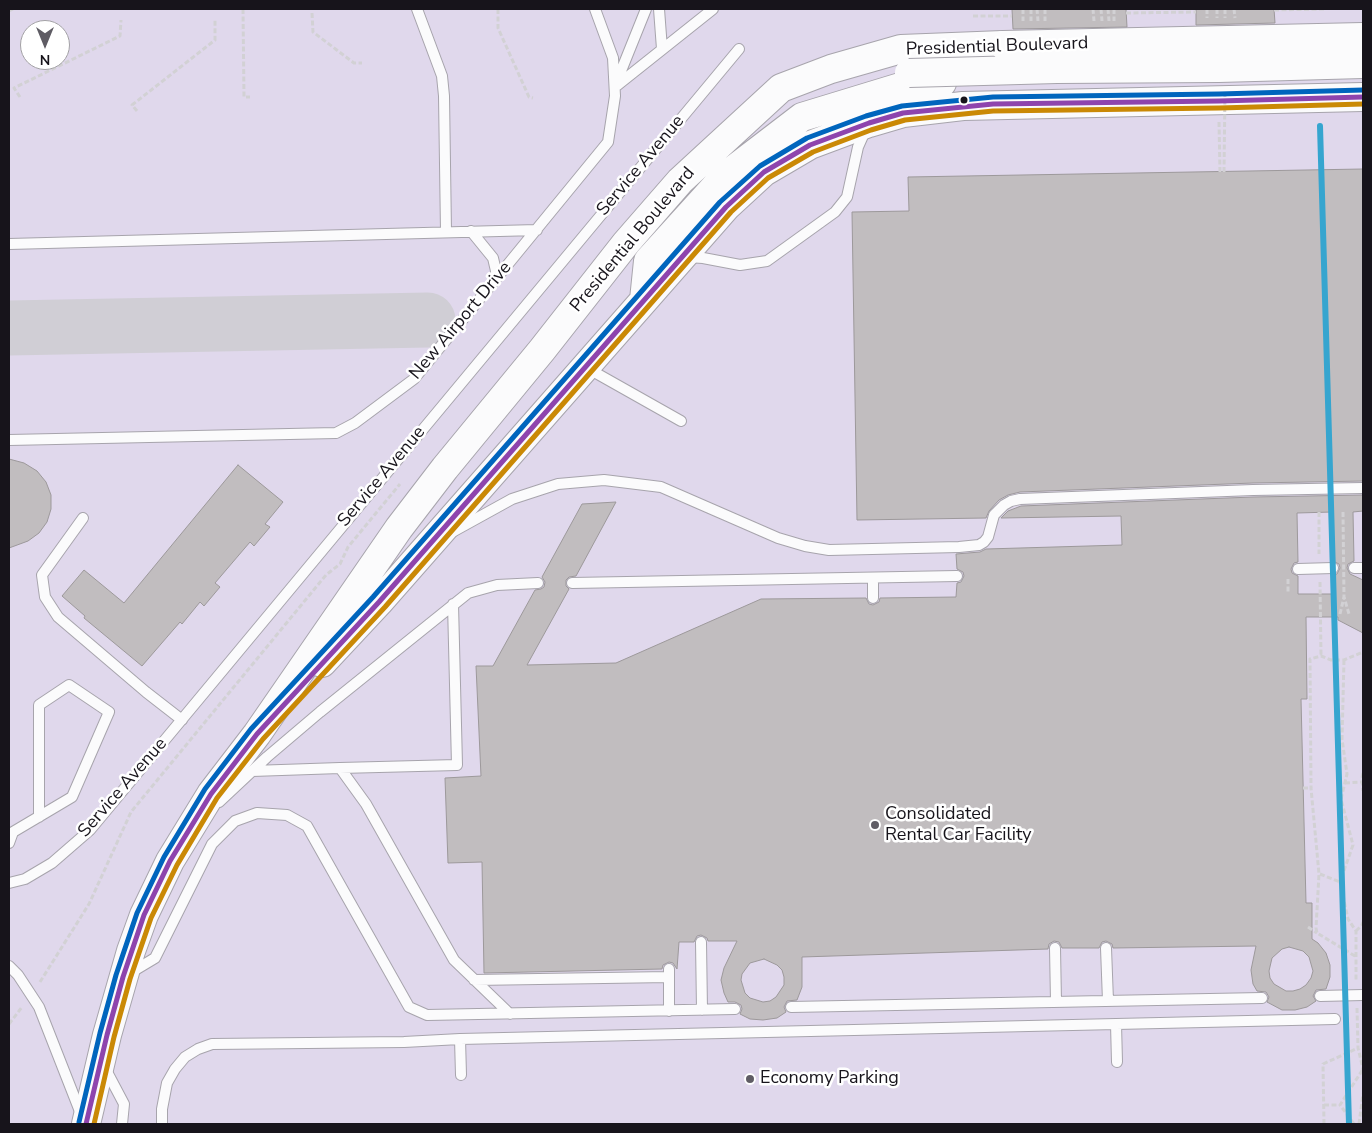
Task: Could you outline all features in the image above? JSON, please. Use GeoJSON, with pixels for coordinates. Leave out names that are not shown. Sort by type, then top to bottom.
{"type":"FeatureCollection","features":[{"type":"Feature","properties":{"kind":"main road","name":"Presidential Boulevard"},"geometry":{"type":"LineString","coordinates":[[85,1124],[123,977],[144,915],[170,861],[211,794],[257,734],[399,528],[445,468],[626,244],[680,181],[781,88],[831,69],[901,49],[1363,37]]}},
{"type":"Feature","properties":{"kind":"main road"},"geometry":{"type":"LineString","coordinates":[[719,144],[798,104],[836,88],[909,73],[1363,64]]}},
{"type":"Feature","properties":{"kind":"main road"},"geometry":{"type":"LineString","coordinates":[[644,300],[648,261],[725,176],[802,117],[907,85],[1014,78],[1363,70]]}},
{"type":"Feature","properties":{"kind":"main road","name":"Presidential Boulevard"},"geometry":{"type":"LineString","coordinates":[[257,734],[379,602],[726,207],[764,172],[810,145],[902,113],[963,106],[1363,97]]}},
{"type":"Feature","properties":{"kind":"lane"},"geometry":{"type":"LineString","coordinates":[[417,9],[442,76],[446,232]]}},
{"type":"Feature","properties":{"kind":"lane"},"geometry":{"type":"LineString","coordinates":[[595,9],[613,58],[615,87]]}},
{"type":"Feature","properties":{"kind":"lane"},"geometry":{"type":"LineString","coordinates":[[615,87],[646,9]]}},
{"type":"Feature","properties":{"kind":"lane"},"geometry":{"type":"LineString","coordinates":[[659,9],[662,49]]}},
{"type":"Feature","properties":{"kind":"lane"},"geometry":{"type":"LineString","coordinates":[[615,87],[713,9]]}},
{"type":"Feature","properties":{"kind":"lane","name":"Service Avenue"},"geometry":{"type":"LineString","coordinates":[[9,883],[25,878],[52,863],[90,830],[739,49]]}},
{"type":"Feature","properties":{"kind":"lane","name":"New Airport Drive"},"geometry":{"type":"LineString","coordinates":[[9,440],[336,433],[355,423],[414,379],[608,142],[615,87]]}},
{"type":"Feature","properties":{"kind":"lane"},"geometry":{"type":"LineString","coordinates":[[682,257],[703,258],[740,265],[767,261],[835,212],[847,197],[858,147],[869,123]]}},
{"type":"Feature","properties":{"kind":"lane"},"geometry":{"type":"LineString","coordinates":[[9,244],[537,230]]}},
{"type":"Feature","properties":{"kind":"lane"},"geometry":{"type":"LineString","coordinates":[[471,231],[493,258],[496,271],[495,281]]}},
{"type":"Feature","properties":{"kind":"lane"},"geometry":{"type":"LineString","coordinates":[[586,367],[681,421]]}},
{"type":"Feature","properties":{"kind":"lane"},"geometry":{"type":"LineString","coordinates":[[379,602],[452,533],[512,499],[558,484],[604,480],[661,487],[778,538],[828,550],[979,545],[988,537],[994,515],[1011,501],[1253,490],[1363,488]]}},
{"type":"Feature","properties":{"kind":"lane"},"geometry":{"type":"LineString","coordinates":[[83,518],[42,575],[45,597],[58,617],[182,720]]}},
{"type":"Feature","properties":{"kind":"lane"},"geometry":{"type":"LineString","coordinates":[[1298,568],[1333,568]]}},
{"type":"Feature","properties":{"kind":"lane"},"geometry":{"type":"LineString","coordinates":[[572,583],[957,576]]}},
{"type":"Feature","properties":{"kind":"lane"},"geometry":{"type":"LineString","coordinates":[[873,578],[873,598]]}},
{"type":"Feature","properties":{"kind":"lane"},"geometry":{"type":"LineString","coordinates":[[187,834],[252,771],[320,712],[468,593],[497,585],[538,583]]}},
{"type":"Feature","properties":{"kind":"lane"},"geometry":{"type":"LineString","coordinates":[[252,771],[457,765],[453,604]]}},
{"type":"Feature","properties":{"kind":"lane"},"geometry":{"type":"LineString","coordinates":[[9,843],[13,832],[39,817],[72,797],[108,712],[69,685],[39,705],[39,817]]}},
{"type":"Feature","properties":{"kind":"lane"},"geometry":{"type":"LineString","coordinates":[[340,768],[366,804],[454,960],[510,1014]]}},
{"type":"Feature","properties":{"kind":"lane"},"geometry":{"type":"LineString","coordinates":[[123,977],[155,958],[212,844],[235,821],[256,813],[287,815],[307,826],[409,1007],[427,1015],[735,1009]]}},
{"type":"Feature","properties":{"kind":"lane"},"geometry":{"type":"LineString","coordinates":[[701,942],[702,1010]]}},
{"type":"Feature","properties":{"kind":"lane"},"geometry":{"type":"LineString","coordinates":[[1055,948],[1056,1002]]}},
{"type":"Feature","properties":{"kind":"lane"},"geometry":{"type":"LineString","coordinates":[[1106,948],[1108,1001]]}},
{"type":"Feature","properties":{"kind":"lane"},"geometry":{"type":"LineString","coordinates":[[9,966],[18,975],[40,1007],[85,1124]]}},
{"type":"Feature","properties":{"kind":"lane"},"geometry":{"type":"LineString","coordinates":[[474,980],[669,973],[669,1011]]}},
{"type":"Feature","properties":{"kind":"lane"},"geometry":{"type":"LineString","coordinates":[[1320,996],[1363,996]]}},
{"type":"Feature","properties":{"kind":"lane"},"geometry":{"type":"LineString","coordinates":[[791,1007],[1262,998]]}},
{"type":"Feature","properties":{"kind":"lane"},"geometry":{"type":"LineString","coordinates":[[162,1124],[162,1109],[167,1083],[175,1069],[185,1057],[198,1049],[212,1044],[404,1042],[460,1039],[1335,1019]]}},
{"type":"Feature","properties":{"kind":"lane"},"geometry":{"type":"LineString","coordinates":[[1116,1024],[1117,1062]]}},
{"type":"Feature","properties":{"kind":"lane"},"geometry":{"type":"LineString","coordinates":[[460,1039],[461,1075]]}},
{"type":"Feature","properties":{"kind":"lane"},"geometry":{"type":"LineString","coordinates":[[101,1061],[124,1104],[122,1124]]}},
{"type":"Feature","properties":{"kind":"path"},"geometry":{"type":"LineString","coordinates":[[9,11],[13,9]]}},
{"type":"Feature","properties":{"kind":"path"},"geometry":{"type":"LineString","coordinates":[[243,9],[244,96],[250,97]]}},
{"type":"Feature","properties":{"kind":"path"},"geometry":{"type":"LineString","coordinates":[[498,9],[498,28],[529,96],[533,98]]}},
{"type":"Feature","properties":{"kind":"path"},"geometry":{"type":"LineString","coordinates":[[1274,10],[1324,9]]}},
{"type":"Feature","properties":{"kind":"path"},"geometry":{"type":"LineString","coordinates":[[1126,13],[1196,12]]}},
{"type":"Feature","properties":{"kind":"path"},"geometry":{"type":"LineString","coordinates":[[312,13],[313,32],[354,63],[362,63]]}},
{"type":"Feature","properties":{"kind":"path"},"geometry":{"type":"LineString","coordinates":[[973,16],[1012,16]]}},
{"type":"Feature","properties":{"kind":"path"},"geometry":{"type":"LineString","coordinates":[[137,111],[132,105],[216,40],[216,19]]}},
{"type":"Feature","properties":{"kind":"path"},"geometry":{"type":"LineString","coordinates":[[20,97],[14,88],[120,36],[121,20]]}},
{"type":"Feature","properties":{"kind":"path"},"geometry":{"type":"LineString","coordinates":[[1224,172],[1225,92]]}},
{"type":"Feature","properties":{"kind":"path"},"geometry":{"type":"LineString","coordinates":[[9,1024],[32,995],[89,904],[131,812],[326,575],[340,564],[348,547],[405,478]]}},
{"type":"Feature","properties":{"kind":"path"},"geometry":{"type":"LineString","coordinates":[[1340,614],[1344,597],[1343,512]]}},
{"type":"Feature","properties":{"kind":"path"},"geometry":{"type":"LineString","coordinates":[[1320,574],[1321,656]]}},
{"type":"Feature","properties":{"kind":"path"},"geometry":{"type":"LineString","coordinates":[[1344,597],[1349,614]]}},
{"type":"Feature","properties":{"kind":"path"},"geometry":{"type":"LineString","coordinates":[[1317,933],[1319,874],[1311,788],[1308,659],[1321,656],[1330,660],[1344,660],[1363,652]]}},
{"type":"Feature","properties":{"kind":"path"},"geometry":{"type":"LineString","coordinates":[[1344,660],[1342,739],[1347,774],[1341,799],[1353,845],[1340,882],[1348,920],[1356,930],[1356,986]]}},
{"type":"Feature","properties":{"kind":"path"},"geometry":{"type":"LineString","coordinates":[[1363,773],[1363,791]]}},
{"type":"Feature","properties":{"kind":"path"},"geometry":{"type":"LineString","coordinates":[[1345,783],[1362,782]]}},
{"type":"Feature","properties":{"kind":"path"},"geometry":{"type":"LineString","coordinates":[[1303,788],[1311,788]]}},
{"type":"Feature","properties":{"kind":"path"},"geometry":{"type":"LineString","coordinates":[[1319,874],[1340,882]]}},
{"type":"Feature","properties":{"kind":"path"},"geometry":{"type":"LineString","coordinates":[[1356,930],[1363,922]]}},
{"type":"Feature","properties":{"kind":"path"},"geometry":{"type":"LineString","coordinates":[[1308,928],[1355,956]]}},
{"type":"Feature","properties":{"kind":"path"},"geometry":{"type":"LineString","coordinates":[[1340,1105],[1363,1070],[1358,1048],[1357,1008]]}},
{"type":"Feature","properties":{"kind":"path"},"geometry":{"type":"LineString","coordinates":[[1324,1124],[1323,1064],[1358,1048]]}},
{"type":"Feature","properties":{"kind":"path"},"geometry":{"type":"LineString","coordinates":[[1359,1124],[1363,1094]]}},
{"type":"Feature","properties":{"kind":"path"},"geometry":{"type":"LineString","coordinates":[[1324,1105],[1340,1105]]}},
{"type":"Feature","properties":{"kind":"path"},"geometry":{"type":"LineString","coordinates":[[1340,1105],[1354,1124]]}},
{"type":"Feature","properties":{"kind":"shaded area"},"geometry":{"type":"Polygon","coordinates":[[[9,9],[1363,9],[1363,1124],[9,1124],[9,9]]]}},
{"type":"Feature","properties":{"kind":"building"},"geometry":{"type":"Polygon","coordinates":[[[1012,9],[1126,9],[1127,27],[1013,29],[1012,9]]]}},
{"type":"Feature","properties":{"kind":"building"},"geometry":{"type":"Polygon","coordinates":[[[1196,9],[1274,9],[1275,23],[1196,25],[1196,9]]]}},
{"type":"Feature","properties":{"kind":"building"},"geometry":{"type":"Polygon","coordinates":[[[1363,169],[1363,481],[1253,483],[1020,492],[999,500],[989,511],[986,518],[857,520],[852,212],[909,211],[908,177],[1363,169]]]}},
{"type":"Feature","properties":{"kind":"building"},"geometry":{"type":"Polygon","coordinates":[[[9,459],[24,463],[37,471],[46,482],[51,495],[51,509],[47,522],[39,533],[28,541],[9,548],[9,459]]]}},
{"type":"Feature","properties":{"kind":"building"},"geometry":{"type":"Polygon","coordinates":[[[238,465],[283,502],[265,524],[270,527],[254,546],[250,542],[215,583],[220,587],[204,606],[200,602],[142,666],[84,618],[85,616],[62,596],[84,570],[124,603],[238,465]]]}},
{"type":"Feature","properties":{"kind":"building","name":"Consolidated Rental Car Facility"},"geometry":{"type":"Polygon","coordinates":[[[1363,495],[1363,511],[1353,512],[1354,561],[1348,564],[1347,568],[1350,574],[1363,580],[1363,633],[1338,620],[1338,617],[1306,617],[1307,699],[1301,699],[1306,903],[1312,903],[1312,939],[1326,953],[1330,965],[1330,977],[1326,989],[1316,990],[1313,996],[1316,1001],[1307,1007],[1295,1010],[1282,1010],[1267,1002],[1269,997],[1266,992],[1257,991],[1253,984],[1251,970],[1256,946],[1113,948],[1112,944],[1106,941],[1102,942],[1099,948],[1062,948],[1059,942],[1054,941],[1049,944],[1048,949],[802,957],[802,987],[797,1000],[787,1001],[784,1007],[786,1012],[777,1018],[763,1020],[750,1019],[740,1014],[741,1005],[735,1002],[728,1002],[724,993],[721,980],[724,968],[737,941],[708,941],[707,938],[701,935],[697,936],[694,942],[679,942],[677,969],[673,963],[669,962],[663,965],[662,969],[484,973],[482,862],[448,863],[445,778],[481,776],[476,666],[493,666],[535,590],[544,587],[545,582],[542,577],[582,504],[616,502],[576,576],[569,577],[566,580],[566,586],[569,589],[527,665],[616,663],[761,599],[866,598],[869,604],[873,605],[879,602],[880,598],[956,597],[957,583],[961,582],[964,576],[963,572],[957,569],[956,554],[980,552],[986,549],[1122,545],[1121,516],[1001,518],[1008,511],[1021,506],[1253,497],[1363,495]],[[1332,512],[1297,513],[1298,562],[1294,563],[1291,569],[1292,573],[1298,576],[1298,594],[1334,594],[1333,575],[1337,574],[1340,568],[1339,564],[1333,561],[1332,512]],[[1289,947],[1282,949],[1272,958],[1269,971],[1270,978],[1274,984],[1286,991],[1300,989],[1306,985],[1313,971],[1309,957],[1303,951],[1289,947]],[[764,959],[750,963],[742,974],[741,980],[745,993],[750,998],[763,1002],[770,1001],[776,997],[784,985],[782,970],[777,965],[764,959]]]}},
{"type":"Feature","properties":{"kind":"taxiway"},"geometry":{"type":"LineString","coordinates":[[9,328],[428,320]]}},
{"type":"Feature","properties":{"kind":"transit line"},"geometry":{"type":"LineString","coordinates":[[79,1122],[116,975],[137,913],[164,857],[205,789],[251,729],[373,597],[720,202],[760,166],[807,138],[866,116],[902,106],[993,97],[1363,90]]}},
{"type":"Feature","properties":{"kind":"transit line"},"geometry":{"type":"LineString","coordinates":[[86,1124],[123,977],[144,915],[170,861],[211,794],[257,734],[379,602],[726,207],[764,172],[810,145],[869,123],[903,113],[993,104],[1363,97]]}},
{"type":"Feature","properties":{"kind":"transit line"},"geometry":{"type":"LineString","coordinates":[[94,1124],[114,1037],[130,979],[151,918],[177,865],[217,798],[263,739],[385,607],[731,212],[768,178],[813,152],[871,130],[905,120],[993,111],[1363,104]]}},
{"type":"Feature","properties":{"kind":"transit line"},"geometry":{"type":"LineString","coordinates":[[1320,126],[1349,1124]]}},
{"type":"Feature","properties":{"kind":"place","name":"Consolidated Rental Car Facility"},"geometry":{"type":"Point","coordinates":[875,825]}},
{"type":"Feature","properties":{"kind":"place","name":"Economy Parking"},"geometry":{"type":"Point","coordinates":[750,1079]}}]}
